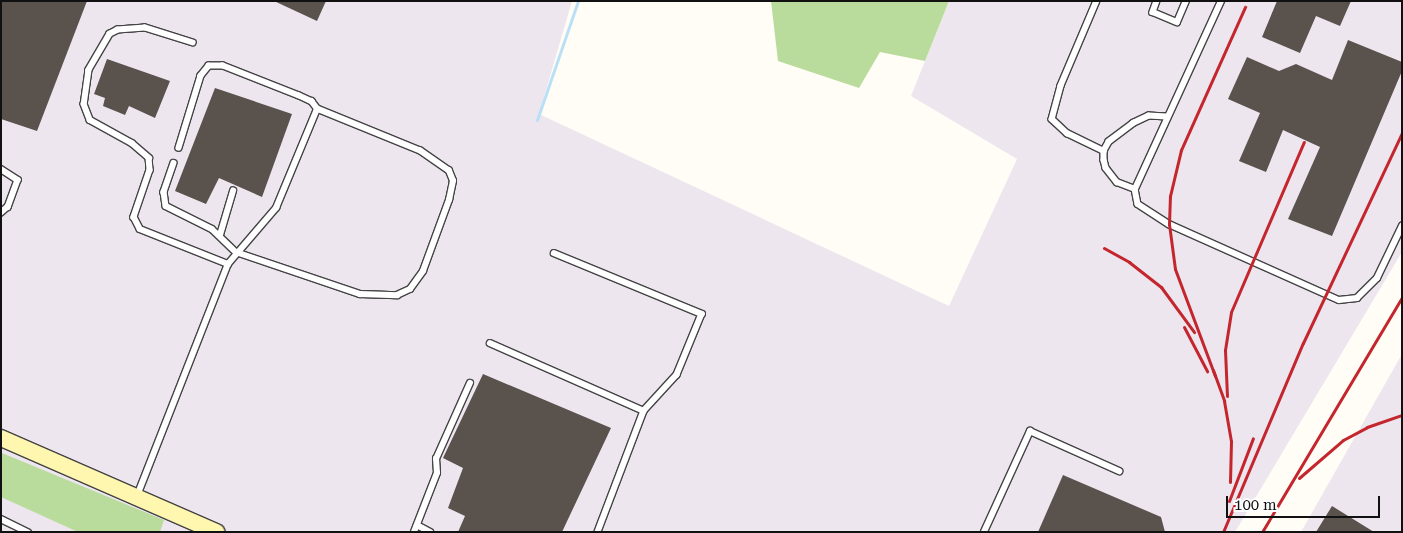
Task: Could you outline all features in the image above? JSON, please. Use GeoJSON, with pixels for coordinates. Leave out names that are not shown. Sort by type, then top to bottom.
{"type":"FeatureCollection","features":[{"type":"Feature","properties":{"kind":"main road"},"geometry":{"type":"LineString","coordinates":[[1,438],[216,532]]}},
{"type":"Feature","properties":{"kind":"lane"},"geometry":{"type":"LineString","coordinates":[[1097,1],[1061,86],[1052,119],[1067,133],[1104,151]]}},
{"type":"Feature","properties":{"kind":"lane"},"geometry":{"type":"LineString","coordinates":[[1157,1],[1153,12],[1177,22],[1186,1]]}},
{"type":"Feature","properties":{"kind":"lane"},"geometry":{"type":"LineString","coordinates":[[1221,1],[1135,190],[1138,204],[1169,224],[1339,300],[1357,298],[1377,278],[1402,226]]}},
{"type":"Feature","properties":{"kind":"lane"},"geometry":{"type":"LineString","coordinates":[[193,43],[145,28],[118,30],[110,34],[89,70],[84,104],[90,120],[132,143],[149,158],[150,170],[134,217],[134,224],[150,235],[228,264]]}},
{"type":"Feature","properties":{"kind":"lane"},"geometry":{"type":"LineString","coordinates":[[174,163],[164,192],[166,206],[220,235],[236,252],[360,294],[397,295],[410,289],[423,271],[449,200],[453,181],[449,171],[420,151],[318,110],[312,102],[223,66],[209,66],[201,76],[179,148]]}},
{"type":"Feature","properties":{"kind":"lane"},"geometry":{"type":"LineString","coordinates":[[137,496],[228,264],[236,252],[276,208],[318,110]]}},
{"type":"Feature","properties":{"kind":"lane"},"geometry":{"type":"LineString","coordinates":[[1135,190],[1111,176],[1106,168],[1104,151],[1109,142],[1134,123],[1149,116],[1167,117]]}},
{"type":"Feature","properties":{"kind":"lane"},"geometry":{"type":"LineString","coordinates":[[1,169],[18,180],[8,207],[1,213]]}},
{"type":"Feature","properties":{"kind":"lane"},"geometry":{"type":"LineString","coordinates":[[220,235],[233,191]]}},
{"type":"Feature","properties":{"kind":"lane"},"geometry":{"type":"LineString","coordinates":[[554,253],[702,314],[677,375],[644,411],[598,532]]}},
{"type":"Feature","properties":{"kind":"lane"},"geometry":{"type":"LineString","coordinates":[[490,343],[644,411]]}},
{"type":"Feature","properties":{"kind":"lane"},"geometry":{"type":"LineString","coordinates":[[430,532],[416,529],[437,473],[436,459],[470,382]]}},
{"type":"Feature","properties":{"kind":"lane"},"geometry":{"type":"LineString","coordinates":[[984,532],[1030,431],[1119,471]]}},
{"type":"Feature","properties":{"kind":"lane"},"geometry":{"type":"LineString","coordinates":[[1,519],[28,532]]}},
{"type":"Feature","properties":{"kind":"shaded area"},"geometry":{"type":"Polygon","coordinates":[[[1,1],[572,1],[539,114],[949,306],[1017,159],[911,96],[949,1],[1402,1],[1402,252],[1235,532],[1,532],[1,1]]]}},
{"type":"Feature","properties":{"kind":"shaded area"},"geometry":{"type":"Polygon","coordinates":[[[1402,354],[1402,532],[1301,532],[1402,354]]]}},
{"type":"Feature","properties":{"kind":"green space"},"geometry":{"type":"Polygon","coordinates":[[[771,1],[949,1],[925,61],[880,52],[859,88],[778,61],[771,1]]]}},
{"type":"Feature","properties":{"kind":"green space"},"geometry":{"type":"Polygon","coordinates":[[[2,453],[164,520],[160,532],[78,532],[1,497],[2,453]]]}},
{"type":"Feature","properties":{"kind":"building"},"geometry":{"type":"Polygon","coordinates":[[[1,1],[87,1],[37,131],[1,119],[1,1]]]}},
{"type":"Feature","properties":{"kind":"building"},"geometry":{"type":"Polygon","coordinates":[[[274,1],[326,1],[317,21],[274,1]]]}},
{"type":"Feature","properties":{"kind":"building"},"geometry":{"type":"Polygon","coordinates":[[[1277,1],[1351,1],[1340,26],[1316,16],[1300,53],[1262,37],[1277,1]]]}},
{"type":"Feature","properties":{"kind":"building"},"geometry":{"type":"Polygon","coordinates":[[[1348,40],[1402,62],[1402,71],[1332,236],[1288,219],[1320,147],[1283,130],[1266,172],[1239,161],[1260,113],[1228,99],[1247,57],[1279,71],[1296,64],[1332,80],[1348,40]]]}},
{"type":"Feature","properties":{"kind":"building"},"geometry":{"type":"Polygon","coordinates":[[[107,59],[170,81],[155,118],[129,106],[125,115],[103,106],[105,98],[94,94],[107,59]]]}},
{"type":"Feature","properties":{"kind":"building"},"geometry":{"type":"Polygon","coordinates":[[[215,88],[292,114],[262,197],[219,178],[206,204],[175,191],[215,88]]]}},
{"type":"Feature","properties":{"kind":"building"},"geometry":{"type":"Polygon","coordinates":[[[483,374],[611,428],[562,532],[458,532],[465,516],[448,508],[463,468],[443,458],[483,374]]]}},
{"type":"Feature","properties":{"kind":"building"},"geometry":{"type":"Polygon","coordinates":[[[1063,475],[1161,517],[1165,532],[1038,532],[1063,475]]]}},
{"type":"Feature","properties":{"kind":"building"},"geometry":{"type":"Polygon","coordinates":[[[1332,506],[1374,532],[1316,532],[1332,506]]]}},
{"type":"Feature","properties":{"kind":"waterway"},"geometry":{"type":"LineString","coordinates":[[537,120],[578,1]]}},
{"type":"Feature","properties":{"kind":"railway"},"geometry":{"type":"LineString","coordinates":[[1215,376],[1175,269],[1169,224],[1170,196],[1181,150],[1245,7]]}},
{"type":"Feature","properties":{"kind":"railway"},"geometry":{"type":"LineString","coordinates":[[1223,532],[1303,343],[1402,133]]}},
{"type":"Feature","properties":{"kind":"railway"},"geometry":{"type":"LineString","coordinates":[[1227,396],[1225,350],[1231,312],[1304,142]]}},
{"type":"Feature","properties":{"kind":"railway"},"geometry":{"type":"LineString","coordinates":[[1104,248],[1129,262],[1161,287],[1194,332]]}},
{"type":"Feature","properties":{"kind":"railway"},"geometry":{"type":"LineString","coordinates":[[1262,532],[1402,297]]}},
{"type":"Feature","properties":{"kind":"railway"},"geometry":{"type":"LineString","coordinates":[[1184,327],[1207,371]]}},
{"type":"Feature","properties":{"kind":"railway"},"geometry":{"type":"LineString","coordinates":[[1213,370],[1224,401],[1231,441],[1230,482]]}},
{"type":"Feature","properties":{"kind":"railway"},"geometry":{"type":"LineString","coordinates":[[1299,478],[1343,440],[1367,427],[1402,415]]}},
{"type":"Feature","properties":{"kind":"railway"},"geometry":{"type":"LineString","coordinates":[[1229,501],[1253,438]]}}]}
